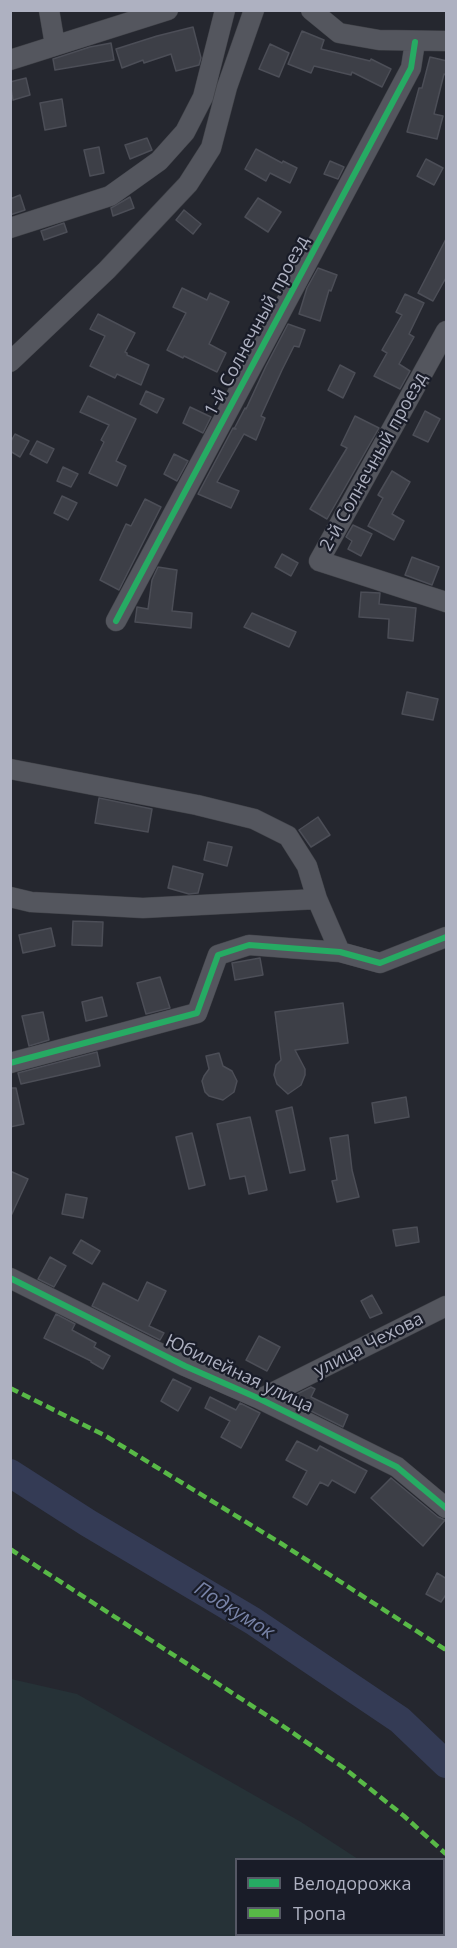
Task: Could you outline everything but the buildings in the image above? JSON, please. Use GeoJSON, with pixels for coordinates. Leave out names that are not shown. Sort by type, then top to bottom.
{"type":"FeatureCollection","features":[{"type":"Feature","properties":{"kind":"street"},"geometry":{"type":"LineString","coordinates":[[49,10],[55,45]]}},
{"type":"Feature","properties":{"kind":"street"},"geometry":{"type":"LineString","coordinates":[[10,60],[168,10]]}},
{"type":"Feature","properties":{"kind":"street"},"geometry":{"type":"LineString","coordinates":[[10,228],[110,196],[159,161],[185,132],[203,97],[225,10]]}},
{"type":"Feature","properties":{"kind":"street"},"geometry":{"type":"LineString","coordinates":[[10,362],[107,270],[188,184],[211,148],[227,87],[254,10]]}},
{"type":"Feature","properties":{"kind":"street"},"geometry":{"type":"LineString","coordinates":[[311,10],[339,33],[379,40],[447,41]]}},
{"type":"Feature","properties":{"kind":"street","name":"1-й Солнечный проезд"},"geometry":{"type":"LineString","coordinates":[[116,621],[411,68],[415,42]]}},
{"type":"Feature","properties":{"kind":"street","name":"2-й Солнечный проезд"},"geometry":{"type":"LineString","coordinates":[[447,331],[319,561],[447,603]]}},
{"type":"Feature","properties":{"kind":"street"},"geometry":{"type":"LineString","coordinates":[[10,769],[197,805],[254,819],[288,836],[307,866],[317,899],[340,952]]}},
{"type":"Feature","properties":{"kind":"street"},"geometry":{"type":"LineString","coordinates":[[10,897],[31,902],[143,908],[317,899]]}},
{"type":"Feature","properties":{"kind":"street"},"geometry":{"type":"LineString","coordinates":[[10,1063],[197,1013],[218,955],[249,945],[340,952],[380,963],[447,937]]}},
{"type":"Feature","properties":{"kind":"street","name":"Юбилейная улица"},"geometry":{"type":"LineString","coordinates":[[10,1278],[185,1366],[260,1399],[397,1467],[447,1508]]}},
{"type":"Feature","properties":{"kind":"street","name":"улица Чехова"},"geometry":{"type":"LineString","coordinates":[[260,1399],[447,1306]]}},
{"type":"Feature","properties":{"kind":"shaded area"},"geometry":{"type":"Polygon","coordinates":[[[11,1679],[77,1694],[301,1822],[356,1858],[235,1858],[235,1936],[445,1936],[446,1917],[446,1937],[11,1937],[11,1679]]]}},
{"type":"Feature","properties":{"kind":"waterway","name":"Подкумок"},"geometry":{"type":"LineString","coordinates":[[10,1473],[88,1523],[253,1621],[400,1720],[446,1764]]}},
{"type":"Feature","properties":{"kind":"marked path"},"geometry":{"type":"LineString","coordinates":[[10,1388],[104,1435],[282,1544],[446,1650]]}},
{"type":"Feature","properties":{"kind":"marked path"},"geometry":{"type":"LineString","coordinates":[[10,1549],[344,1768],[404,1816],[446,1854]]}},
{"type":"Feature","properties":{"kind":"cycle path"},"geometry":{"type":"LineString","coordinates":[[116,621],[411,68],[415,42]]}},
{"type":"Feature","properties":{"kind":"cycle path"},"geometry":{"type":"LineString","coordinates":[[10,1063],[197,1013],[218,955],[249,945],[340,952],[380,963],[446,937]]}},
{"type":"Feature","properties":{"kind":"cycle path"},"geometry":{"type":"LineString","coordinates":[[10,1278],[185,1366],[260,1399],[397,1467],[446,1508]]}}]}
